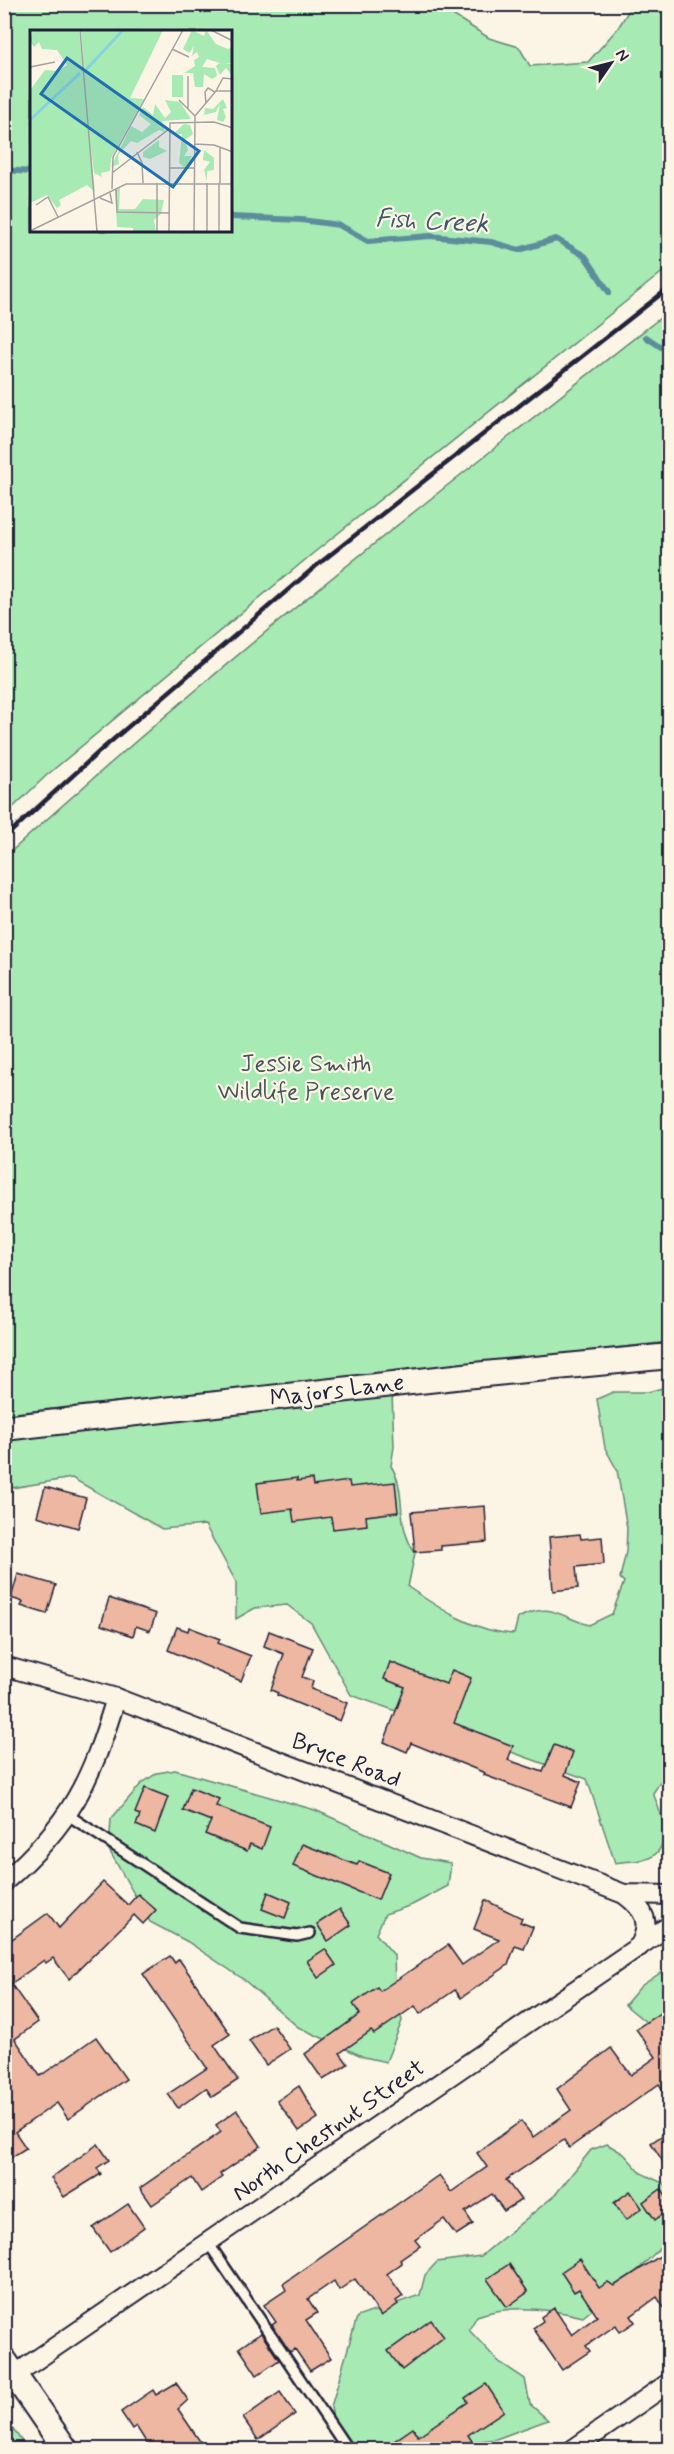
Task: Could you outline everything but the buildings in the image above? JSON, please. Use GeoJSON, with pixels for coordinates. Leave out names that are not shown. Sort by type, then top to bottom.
{"type":"FeatureCollection","features":[{"type":"Feature","properties":{"kind":"street","name":"Majors Lane"},"geometry":{"type":"LineString","coordinates":[[4,1428],[464,1376],[669,1356]]}},
{"type":"Feature","properties":{"kind":"street","name":"Bryce Road"},"geometry":{"type":"LineString","coordinates":[[4,1666],[116,1698],[624,1894],[669,1895]]}},
{"type":"Feature","properties":{"kind":"street"},"geometry":{"type":"LineString","coordinates":[[4,1882],[28,1862],[68,1815],[93,1769],[116,1698]]}},
{"type":"Feature","properties":{"kind":"street"},"geometry":{"type":"LineString","coordinates":[[624,1894],[636,1903],[646,1924],[646,1934],[639,1947]]}},
{"type":"Feature","properties":{"kind":"street","name":"North Chestnut Street"},"geometry":{"type":"LineString","coordinates":[[8,2372],[209,2244],[669,1925]]}},
{"type":"Feature","properties":{"kind":"street"},"geometry":{"type":"LineString","coordinates":[[8,2372],[66,2450]]}},
{"type":"Feature","properties":{"kind":"street"},"geometry":{"type":"LineString","coordinates":[[572,2450],[669,2382]]}},
{"type":"Feature","properties":{"kind":"lane"},"geometry":{"type":"LineString","coordinates":[[68,1815],[240,1928],[297,1936],[310,1934]]}},
{"type":"Feature","properties":{"kind":"lane"},"geometry":{"type":"LineString","coordinates":[[209,2244],[348,2450]]}},
{"type":"Feature","properties":{"kind":"green space"},"geometry":{"type":"Polygon","coordinates":[[[5,4],[437,5],[489,38],[519,47],[530,66],[588,62],[618,28],[632,5],[669,5],[670,266],[311,555],[47,775],[5,815],[5,4]]]}},
{"type":"Feature","properties":{"kind":"green space","name":"Jessie Smith Wildlife Preserve"},"geometry":{"type":"Polygon","coordinates":[[[669,311],[669,1342],[5,1414],[5,857],[85,785],[249,646],[415,511],[669,311]]]}},
{"type":"Feature","properties":{"kind":"green space"},"geometry":{"type":"Polygon","coordinates":[[[669,1386],[670,1767],[653,1793],[662,1819],[661,1846],[657,1853],[641,1860],[615,1863],[587,1779],[351,1695],[311,1623],[287,1605],[255,1608],[236,1619],[236,1582],[205,1525],[162,1529],[72,1478],[5,1489],[5,1434],[392,1393],[394,1447],[391,1466],[399,1486],[405,1530],[415,1553],[408,1587],[458,1618],[485,1629],[514,1634],[518,1618],[529,1613],[547,1610],[589,1625],[612,1614],[624,1582],[620,1578],[626,1552],[627,1528],[617,1470],[605,1448],[597,1399],[613,1392],[648,1392],[669,1386]]]}},
{"type":"Feature","properties":{"kind":"green space"},"geometry":{"type":"Polygon","coordinates":[[[175,1770],[315,1810],[421,1858],[451,1863],[448,1886],[412,1905],[385,1914],[376,1934],[394,1955],[395,1986],[402,2021],[386,2062],[364,2057],[298,2027],[243,1979],[188,1942],[150,1922],[109,1850],[111,1819],[141,1784],[157,1773],[175,1770]]]}},
{"type":"Feature","properties":{"kind":"green space"},"geometry":{"type":"Polygon","coordinates":[[[669,1967],[669,2041],[625,2005],[641,1986],[669,1967]]]}},
{"type":"Feature","properties":{"kind":"green space"},"geometry":{"type":"Polygon","coordinates":[[[607,2144],[624,2154],[641,2173],[669,2186],[669,2239],[630,2278],[583,2317],[544,2310],[503,2310],[477,2316],[469,2330],[498,2361],[525,2379],[530,2404],[548,2420],[496,2439],[426,2448],[338,2449],[331,2407],[357,2317],[420,2295],[425,2275],[437,2262],[481,2256],[555,2195],[591,2150],[607,2144]]]}},
{"type":"Feature","properties":{"kind":"green space"},"geometry":{"type":"Polygon","coordinates":[[[5,2417],[27,2449],[5,2449],[5,2417]]]}},
{"type":"Feature","properties":{"kind":"waterway","name":"Fish Creek"},"geometry":{"type":"LineString","coordinates":[[4,170],[30,172]]}},
{"type":"Feature","properties":{"kind":"waterway","name":"Fish Creek"},"geometry":{"type":"LineString","coordinates":[[232,217],[301,220],[339,225],[368,241],[430,236],[491,242],[519,250],[556,239],[585,256],[609,292]]}},
{"type":"Feature","properties":{"kind":"waterway","name":"Fish Creek"},"geometry":{"type":"LineString","coordinates":[[646,337],[661,347],[670,348]]}},
{"type":"Feature","properties":{"kind":"railway"},"geometry":{"type":"LineString","coordinates":[[4,838],[101,750],[316,566],[670,287]]}}]}
